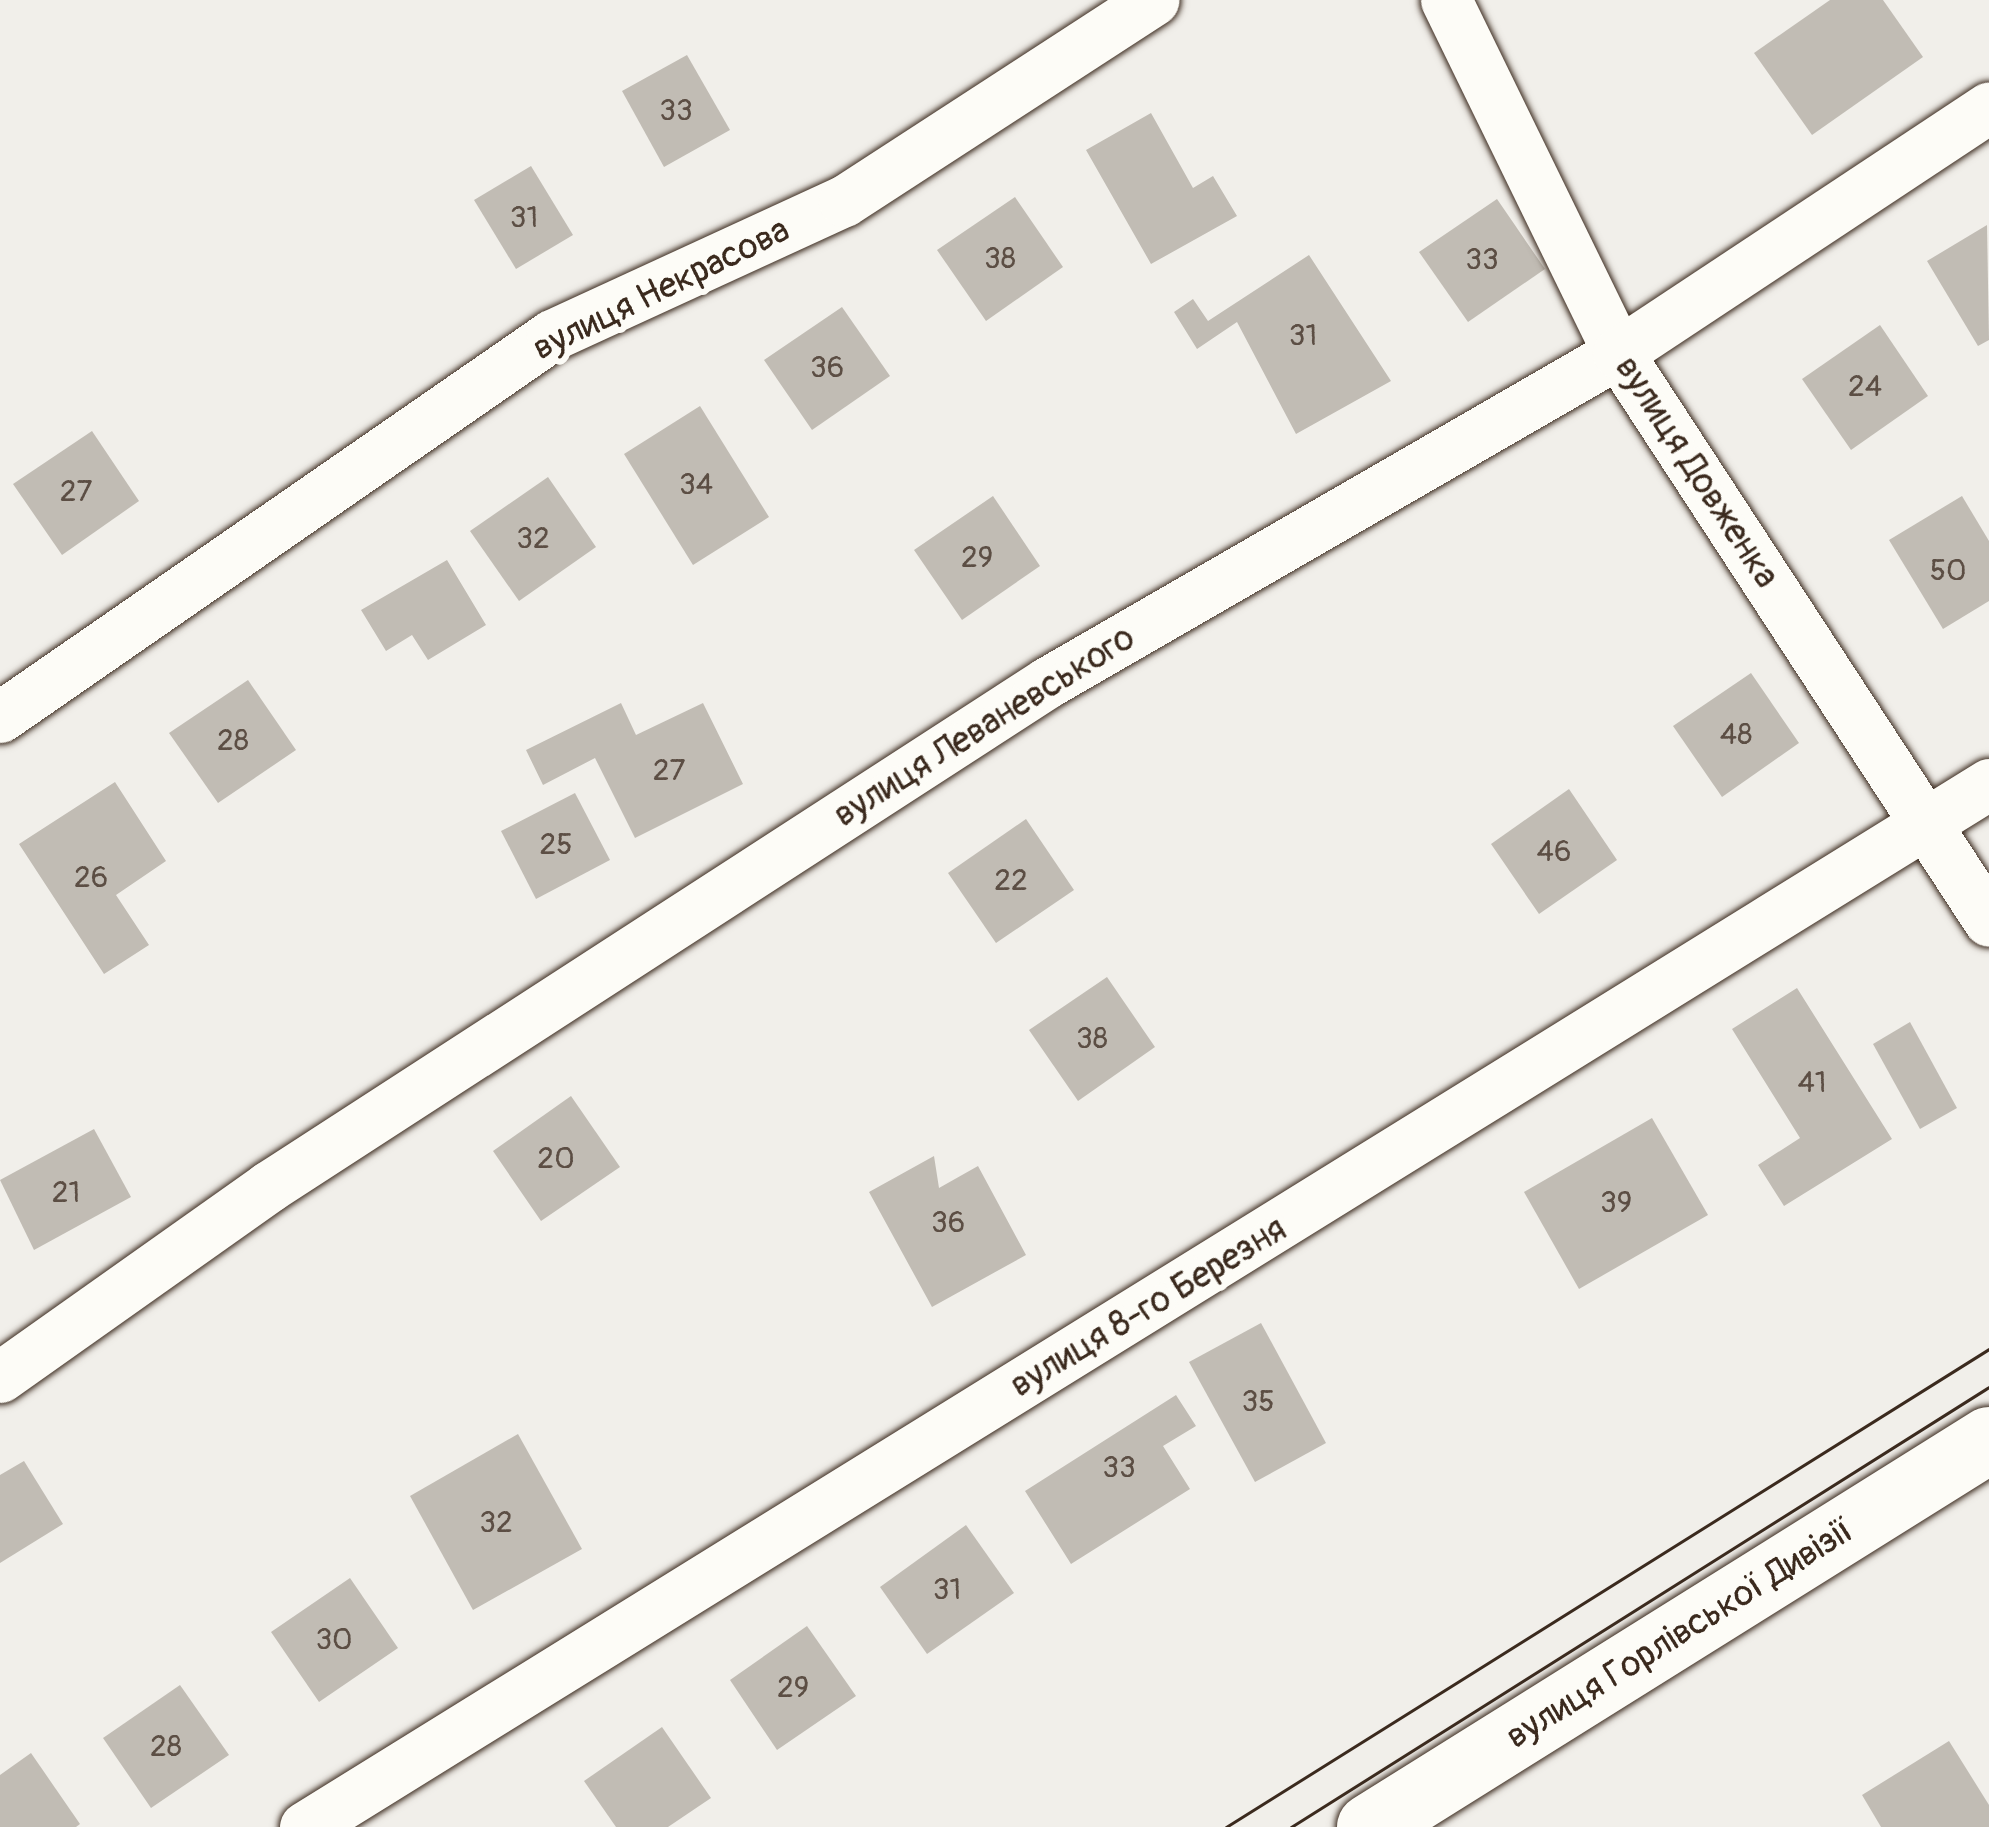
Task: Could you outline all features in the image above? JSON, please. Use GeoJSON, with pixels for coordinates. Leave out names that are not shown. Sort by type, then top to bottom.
{"type":"FeatureCollection","features":[{"type":"Feature","properties":{"kind":"main road","name":"вулиця Горлівської Дивізії"},"geometry":{"type":"LineString","coordinates":[[1370,1827],[1989,1440]]}},
{"type":"Feature","properties":{"kind":"street","name":"вулиця Некрасова"},"geometry":{"type":"LineString","coordinates":[[0,717],[552,335],[844,201],[1154,0]]}},
{"type":"Feature","properties":{"kind":"street","name":"вулиця Довженка"},"geometry":{"type":"LineString","coordinates":[[1446,0],[1618,353],[1989,921]]}},
{"type":"Feature","properties":{"kind":"street","name":"вулиця Леваневського"},"geometry":{"type":"LineString","coordinates":[[0,1377],[268,1187],[1048,682],[1618,353],[1989,106]]}},
{"type":"Feature","properties":{"kind":"street","name":"вулиця 8-го Березня"},"geometry":{"type":"LineString","coordinates":[[305,1827],[1989,784]]}},
{"type":"Feature","properties":{"kind":"building"},"geometry":{"type":"Polygon","coordinates":[[[1830,0],[1883,0],[1923,57],[1812,135],[1754,53],[1830,0]]]}},
{"type":"Feature","properties":{"kind":"building"},"geometry":{"type":"Polygon","coordinates":[[[687,55],[730,130],[664,167],[622,91],[687,55]]]}},
{"type":"Feature","properties":{"kind":"building"},"geometry":{"type":"Polygon","coordinates":[[[1151,113],[1193,188],[1213,176],[1237,216],[1151,264],[1086,150],[1151,113]]]}},
{"type":"Feature","properties":{"kind":"building"},"geometry":{"type":"Polygon","coordinates":[[[531,166],[573,235],[516,269],[474,200],[531,166]]]}},
{"type":"Feature","properties":{"kind":"building"},"geometry":{"type":"Polygon","coordinates":[[[1015,197],[1063,267],[986,321],[937,250],[1015,197]]]}},
{"type":"Feature","properties":{"kind":"building"},"geometry":{"type":"Polygon","coordinates":[[[1497,199],[1545,269],[1468,322],[1419,252],[1497,199]]]}},
{"type":"Feature","properties":{"kind":"building"},"geometry":{"type":"Polygon","coordinates":[[[1987,225],[1989,340],[1978,346],[1927,261],[1987,225]]]}},
{"type":"Feature","properties":{"kind":"building"},"geometry":{"type":"Polygon","coordinates":[[[1309,255],[1391,381],[1296,434],[1237,322],[1197,349],[1174,312],[1193,299],[1208,321],[1309,255]]]}},
{"type":"Feature","properties":{"kind":"building"},"geometry":{"type":"Polygon","coordinates":[[[842,307],[890,376],[812,430],[764,360],[842,307]]]}},
{"type":"Feature","properties":{"kind":"building"},"geometry":{"type":"Polygon","coordinates":[[[1880,325],[1928,396],[1851,450],[1802,379],[1880,325]]]}},
{"type":"Feature","properties":{"kind":"building"},"geometry":{"type":"Polygon","coordinates":[[[700,406],[769,517],[693,565],[624,454],[700,406]]]}},
{"type":"Feature","properties":{"kind":"building"},"geometry":{"type":"Polygon","coordinates":[[[92,431],[139,501],[62,555],[13,484],[92,431]]]}},
{"type":"Feature","properties":{"kind":"building"},"geometry":{"type":"Polygon","coordinates":[[[548,477],[596,547],[519,601],[470,531],[548,477]]]}},
{"type":"Feature","properties":{"kind":"building"},"geometry":{"type":"Polygon","coordinates":[[[993,496],[1040,566],[962,620],[914,550],[993,496]]]}},
{"type":"Feature","properties":{"kind":"building"},"geometry":{"type":"Polygon","coordinates":[[[1962,496],[1989,541],[1989,601],[1943,629],[1889,540],[1962,496]]]}},
{"type":"Feature","properties":{"kind":"building"},"geometry":{"type":"Polygon","coordinates":[[[447,560],[486,625],[428,660],[412,635],[386,651],[361,610],[447,560]]]}},
{"type":"Feature","properties":{"kind":"building"},"geometry":{"type":"Polygon","coordinates":[[[1751,673],[1799,743],[1722,797],[1673,726],[1751,673]]]}},
{"type":"Feature","properties":{"kind":"building"},"geometry":{"type":"Polygon","coordinates":[[[248,680],[296,750],[218,803],[169,733],[248,680]]]}},
{"type":"Feature","properties":{"kind":"building"},"geometry":{"type":"Polygon","coordinates":[[[621,703],[636,735],[703,703],[743,784],[635,838],[595,758],[543,785],[526,750],[621,703]]]}},
{"type":"Feature","properties":{"kind":"building"},"geometry":{"type":"Polygon","coordinates":[[[115,782],[166,861],[116,895],[149,945],[104,974],[19,844],[115,782]]]}},
{"type":"Feature","properties":{"kind":"building"},"geometry":{"type":"Polygon","coordinates":[[[1569,789],[1617,860],[1539,914],[1491,844],[1569,789]]]}},
{"type":"Feature","properties":{"kind":"building"},"geometry":{"type":"Polygon","coordinates":[[[575,793],[610,860],[536,899],[501,831],[575,793]]]}},
{"type":"Feature","properties":{"kind":"building"},"geometry":{"type":"Polygon","coordinates":[[[1026,819],[1074,890],[996,943],[948,873],[1026,819]]]}},
{"type":"Feature","properties":{"kind":"building"},"geometry":{"type":"Polygon","coordinates":[[[1107,977],[1155,1047],[1078,1101],[1029,1030],[1107,977]]]}},
{"type":"Feature","properties":{"kind":"building"},"geometry":{"type":"Polygon","coordinates":[[[1797,988],[1892,1139],[1784,1206],[1758,1165],[1800,1138],[1732,1029],[1797,988]]]}},
{"type":"Feature","properties":{"kind":"building"},"geometry":{"type":"Polygon","coordinates":[[[1910,1022],[1957,1108],[1920,1129],[1873,1044],[1910,1022]]]}},
{"type":"Feature","properties":{"kind":"building"},"geometry":{"type":"Polygon","coordinates":[[[571,1096],[620,1167],[541,1221],[493,1151],[571,1096]]]}},
{"type":"Feature","properties":{"kind":"building"},"geometry":{"type":"Polygon","coordinates":[[[1652,1118],[1708,1215],[1579,1289],[1524,1192],[1652,1118]]]}},
{"type":"Feature","properties":{"kind":"building"},"geometry":{"type":"Polygon","coordinates":[[[94,1129],[131,1197],[34,1250],[0,1180],[94,1129]]]}},
{"type":"Feature","properties":{"kind":"building"},"geometry":{"type":"Polygon","coordinates":[[[934,1156],[939,1188],[978,1166],[1026,1255],[932,1307],[869,1192],[934,1156]]]}},
{"type":"Feature","properties":{"kind":"building"},"geometry":{"type":"Polygon","coordinates":[[[1261,1323],[1326,1443],[1255,1482],[1189,1362],[1261,1323]]]}},
{"type":"Feature","properties":{"kind":"building"},"geometry":{"type":"Polygon","coordinates":[[[1176,1395],[1196,1426],[1163,1446],[1190,1489],[1071,1564],[1025,1491],[1176,1395]]]}},
{"type":"Feature","properties":{"kind":"building"},"geometry":{"type":"Polygon","coordinates":[[[518,1434],[582,1549],[473,1610],[410,1496],[518,1434]]]}},
{"type":"Feature","properties":{"kind":"building"},"geometry":{"type":"Polygon","coordinates":[[[24,1461],[63,1524],[0,1563],[0,1475],[24,1461]]]}},
{"type":"Feature","properties":{"kind":"building"},"geometry":{"type":"Polygon","coordinates":[[[966,1525],[1014,1593],[927,1654],[880,1587],[966,1525]]]}},
{"type":"Feature","properties":{"kind":"building"},"geometry":{"type":"Polygon","coordinates":[[[350,1578],[398,1648],[319,1702],[271,1632],[350,1578]]]}},
{"type":"Feature","properties":{"kind":"building"},"geometry":{"type":"Polygon","coordinates":[[[807,1626],[856,1696],[777,1750],[730,1680],[807,1626]]]}},
{"type":"Feature","properties":{"kind":"building"},"geometry":{"type":"Polygon","coordinates":[[[180,1685],[229,1755],[151,1808],[103,1738],[180,1685]]]}},
{"type":"Feature","properties":{"kind":"building"},"geometry":{"type":"Polygon","coordinates":[[[662,1727],[711,1798],[668,1827],[616,1827],[584,1781],[662,1727]]]}},
{"type":"Feature","properties":{"kind":"building"},"geometry":{"type":"Polygon","coordinates":[[[1949,1741],[1989,1805],[1989,1827],[1881,1827],[1862,1795],[1949,1741]]]}},
{"type":"Feature","properties":{"kind":"building"},"geometry":{"type":"Polygon","coordinates":[[[31,1753],[80,1824],[76,1827],[0,1827],[0,1775],[31,1753]]]}},
{"type":"Feature","properties":{"kind":"tram line"},"geometry":{"type":"LineString","coordinates":[[1226,1827],[1989,1349]]}},
{"type":"Feature","properties":{"kind":"tram line"},"geometry":{"type":"LineString","coordinates":[[1291,1827],[1989,1387]]}}]}
